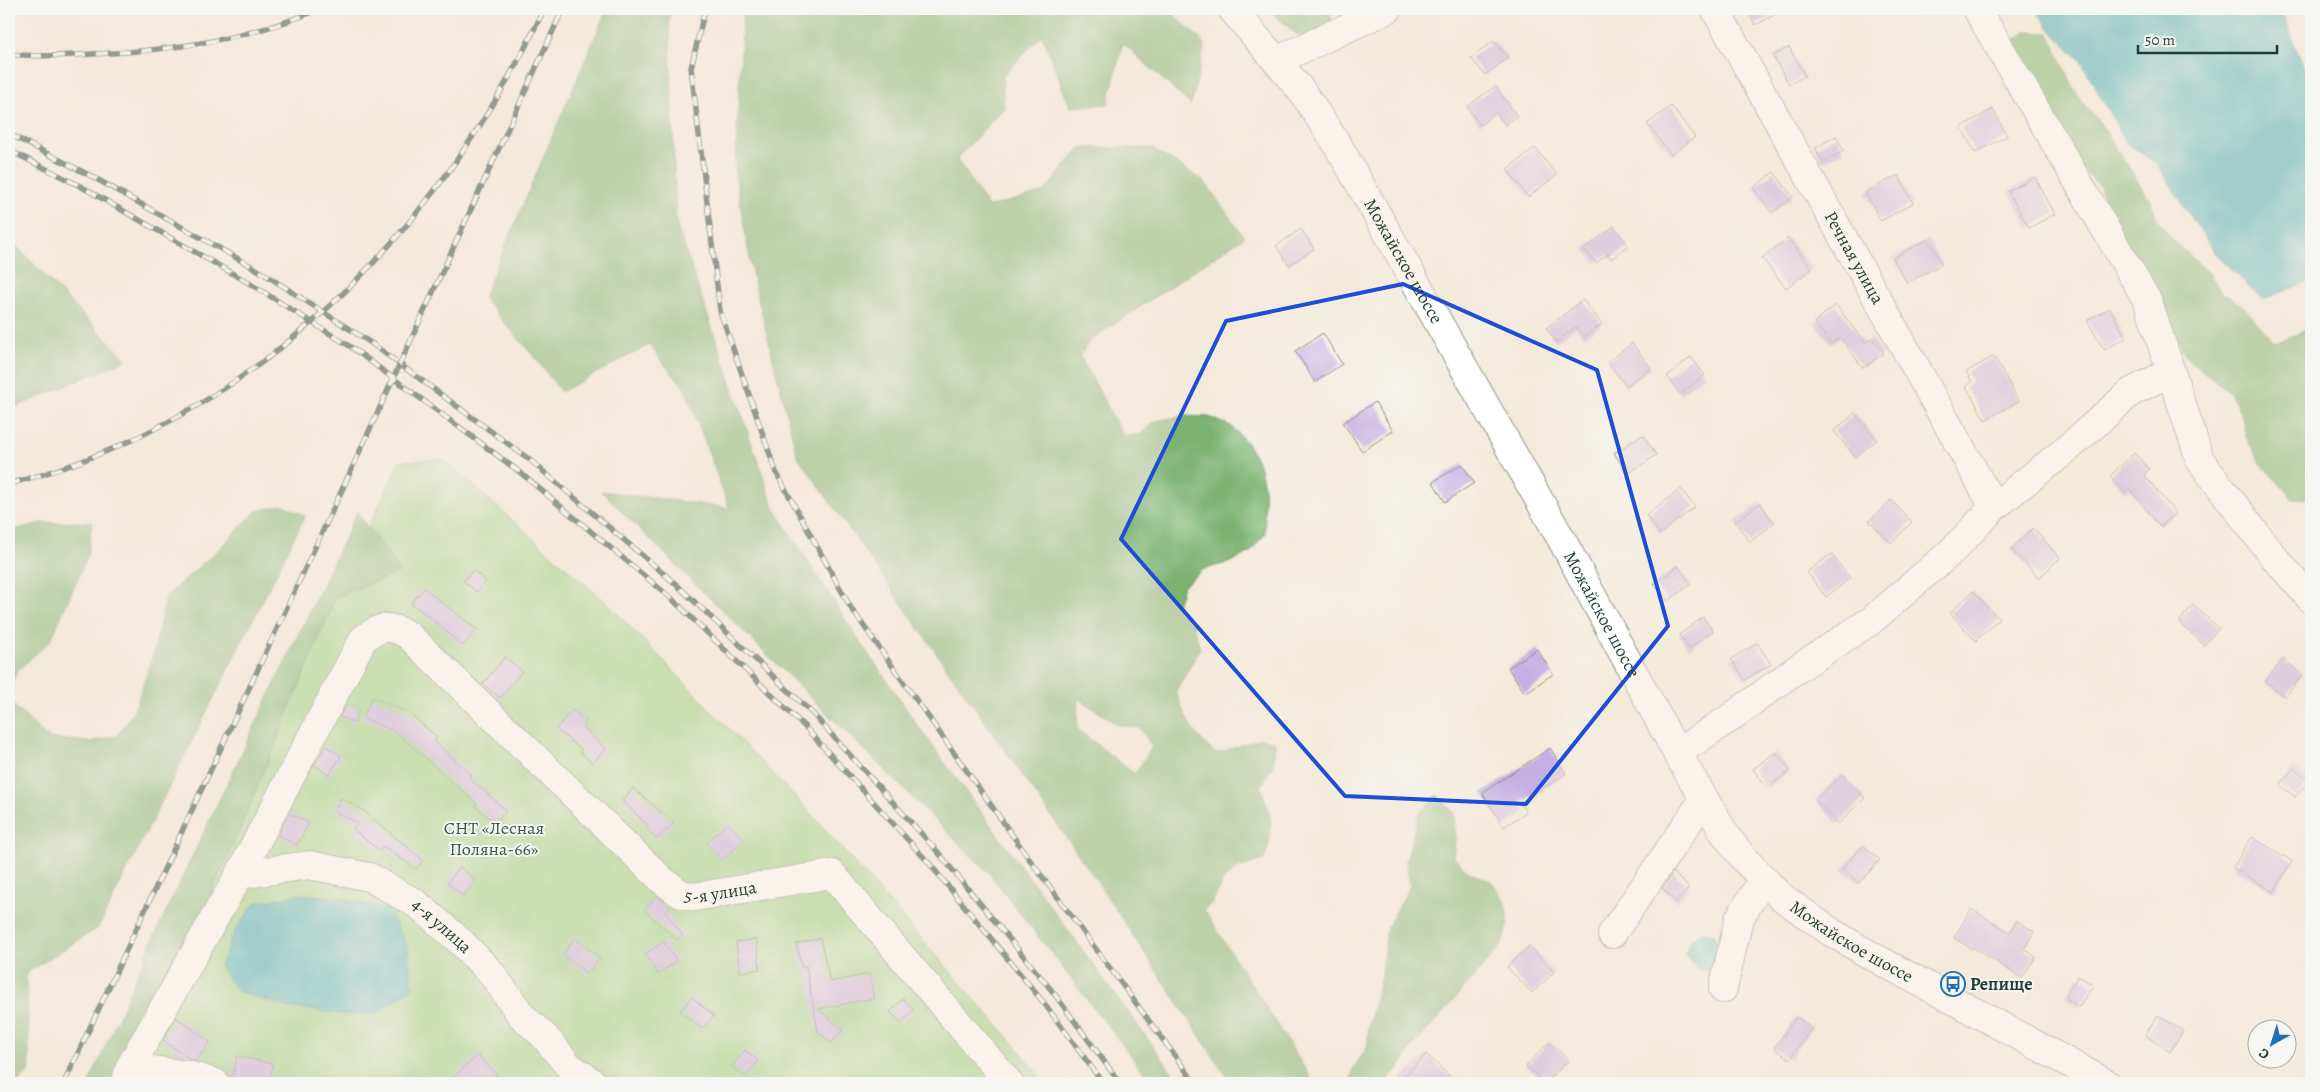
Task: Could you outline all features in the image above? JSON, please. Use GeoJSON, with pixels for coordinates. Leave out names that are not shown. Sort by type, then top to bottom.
{"type":"FeatureCollection","features":[{"type":"Feature","properties":{"kind":"street","name":"Можайское шоссе"},"geometry":{"type":"LineString","coordinates":[[1232,9],[1278,60],[1338,144],[1563,542],[1677,753],[1725,834],[1762,881],[1801,912],[1870,956],[2106,1083]]}},
{"type":"Feature","properties":{"kind":"street"},"geometry":{"type":"LineString","coordinates":[[1278,60],[1388,9]]}},
{"type":"Feature","properties":{"kind":"street","name":"Речная улица"},"geometry":{"type":"LineString","coordinates":[[1715,9],[1994,507]]}},
{"type":"Feature","properties":{"kind":"street"},"geometry":{"type":"LineString","coordinates":[[1977,9],[2148,302],[2200,460],[2274,556],[2311,599]]}},
{"type":"Feature","properties":{"kind":"street"},"geometry":{"type":"LineString","coordinates":[[1677,753],[1730,718],[1794,671],[1872,620],[1951,552],[1994,507],[2067,450],[2130,392],[2171,372]]}},
{"type":"Feature","properties":{"kind":"street","name":"5-я улица"},"geometry":{"type":"LineString","coordinates":[[239,875],[363,639],[377,629],[393,627],[408,635],[662,880],[681,894],[695,897],[832,874],[1009,1083]]}},
{"type":"Feature","properties":{"kind":"street"},"geometry":{"type":"LineString","coordinates":[[1612,934],[1704,799]]}},
{"type":"Feature","properties":{"kind":"street","name":"4-я улица"},"geometry":{"type":"LineString","coordinates":[[239,875],[308,865],[369,877],[417,904],[461,942],[492,974],[522,1016],[544,1036],[568,1065],[593,1083]]}},
{"type":"Feature","properties":{"kind":"street"},"geometry":{"type":"LineString","coordinates":[[215,1083],[188,1075],[128,1075],[239,875]]}},
{"type":"Feature","properties":{"kind":"street"},"geometry":{"type":"LineString","coordinates":[[1723,989],[1739,920],[1762,881]]}},
{"type":"Feature","properties":{"kind":"highlighted area"},"geometry":{"type":"Polygon","coordinates":[[[1403,284],[1597,370],[1668,626],[1526,804],[1345,796],[1121,539],[1226,321],[1403,284]]]}},
{"type":"Feature","properties":{"kind":"green space"},"geometry":{"type":"Polygon","coordinates":[[[607,9],[669,9],[676,223],[774,508],[846,621],[915,722],[1180,1083],[1152,1083],[989,873],[601,491],[729,508],[686,390],[649,345],[561,392],[537,360],[483,298],[607,9]]]}},
{"type":"Feature","properties":{"kind":"green space"},"geometry":{"type":"Polygon","coordinates":[[[743,9],[1168,9],[1205,44],[1191,105],[1123,43],[1108,104],[1070,107],[1042,35],[1002,77],[1004,108],[957,159],[988,207],[1044,192],[1080,148],[1152,148],[1205,182],[1244,237],[1089,341],[1080,356],[1124,437],[1141,434],[1156,421],[1181,416],[1209,417],[1231,426],[1247,443],[1259,464],[1264,486],[1265,534],[1249,553],[1228,563],[1204,569],[1183,586],[1176,609],[1193,625],[1200,649],[1176,691],[1183,711],[1195,733],[1216,754],[1261,738],[1275,742],[1273,765],[1261,787],[1269,815],[1271,831],[1264,860],[1240,868],[1229,875],[1212,902],[1204,910],[1314,1083],[1231,1083],[1097,881],[797,455],[753,278],[735,173],[743,9]],[[1078,698],[1077,729],[1135,774],[1152,747],[1140,728],[1118,725],[1078,698]]]}},
{"type":"Feature","properties":{"kind":"green space"},"geometry":{"type":"Polygon","coordinates":[[[1268,9],[1327,9],[1332,19],[1320,39],[1296,34],[1268,9]]]}},
{"type":"Feature","properties":{"kind":"green space"},"geometry":{"type":"Polygon","coordinates":[[[2026,32],[2049,33],[2071,83],[2082,102],[2098,120],[2150,200],[2158,221],[2174,241],[2209,273],[2222,293],[2243,306],[2274,342],[2298,334],[2311,326],[2311,499],[2292,498],[2259,461],[2246,437],[2241,414],[2230,392],[2189,360],[2177,340],[2160,295],[2125,257],[2099,186],[2082,169],[2007,44],[2026,32]]]}},
{"type":"Feature","properties":{"kind":"green space"},"geometry":{"type":"Polygon","coordinates":[[[9,239],[127,360],[9,410],[9,239]]]}},
{"type":"Feature","properties":{"kind":"green space","name":"СНТ «Лесная Поляна-66»"},"geometry":{"type":"Polygon","coordinates":[[[443,459],[611,607],[806,808],[1017,1047],[1044,1083],[106,1083],[400,461],[443,459]]]}},
{"type":"Feature","properties":{"kind":"green space"},"geometry":{"type":"Polygon","coordinates":[[[284,505],[305,516],[98,928],[26,973],[30,1071],[18,1083],[9,1083],[9,701],[48,738],[89,742],[117,736],[135,709],[154,652],[166,596],[218,550],[256,511],[284,505]]]}},
{"type":"Feature","properties":{"kind":"green space"},"geometry":{"type":"Polygon","coordinates":[[[357,512],[400,572],[336,597],[233,845],[120,1083],[89,1083],[160,924],[357,512]]]}},
{"type":"Feature","properties":{"kind":"green space"},"geometry":{"type":"Polygon","coordinates":[[[92,522],[88,554],[51,640],[18,670],[9,690],[9,531],[41,523],[92,522]]]}},
{"type":"Feature","properties":{"kind":"green space"},"geometry":{"type":"Polygon","coordinates":[[[1437,795],[1453,812],[1456,835],[1453,857],[1470,873],[1491,881],[1505,901],[1508,923],[1501,946],[1411,1049],[1398,1069],[1384,1083],[1351,1083],[1353,1068],[1367,1048],[1369,1025],[1381,976],[1387,928],[1410,886],[1406,862],[1419,814],[1437,795]]]}},
{"type":"Feature","properties":{"kind":"water"},"geometry":{"type":"Polygon","coordinates":[[[2035,9],[2281,9],[2307,75],[2311,79],[2311,280],[2263,300],[2215,254],[2157,164],[2126,143],[2081,61],[2054,34],[2035,9]]]}},
{"type":"Feature","properties":{"kind":"water"},"geometry":{"type":"Polygon","coordinates":[[[302,894],[341,898],[389,910],[408,949],[412,989],[377,1014],[343,1014],[286,1007],[237,991],[220,967],[233,934],[255,903],[302,894]]]}},
{"type":"Feature","properties":{"kind":"water"},"geometry":{"type":"Polygon","coordinates":[[[1702,931],[1713,934],[1719,945],[1715,961],[1706,971],[1696,969],[1685,954],[1690,941],[1702,931]]]}},
{"type":"Feature","properties":{"kind":"building"},"geometry":{"type":"Polygon","coordinates":[[[1746,9],[1786,9],[1755,25],[1746,9]]]}},
{"type":"Feature","properties":{"kind":"building"},"geometry":{"type":"Polygon","coordinates":[[[1494,41],[1508,58],[1485,75],[1471,58],[1494,41]]]}},
{"type":"Feature","properties":{"kind":"building"},"geometry":{"type":"Polygon","coordinates":[[[1789,47],[1805,76],[1789,84],[1773,56],[1789,47]]]}},
{"type":"Feature","properties":{"kind":"building"},"geometry":{"type":"Polygon","coordinates":[[[1495,86],[1517,116],[1505,125],[1496,112],[1480,125],[1467,107],[1495,86]]]}},
{"type":"Feature","properties":{"kind":"building"},"geometry":{"type":"Polygon","coordinates":[[[1671,106],[1695,137],[1671,155],[1647,124],[1671,106]]]}},
{"type":"Feature","properties":{"kind":"building"},"geometry":{"type":"Polygon","coordinates":[[[1993,109],[2007,136],[1975,153],[1961,127],[1993,109]]]}},
{"type":"Feature","properties":{"kind":"building"},"geometry":{"type":"Polygon","coordinates":[[[1836,136],[1844,151],[1823,162],[1815,148],[1836,136]]]}},
{"type":"Feature","properties":{"kind":"building"},"geometry":{"type":"Polygon","coordinates":[[[1535,148],[1557,175],[1528,197],[1507,169],[1535,148]]]}},
{"type":"Feature","properties":{"kind":"building"},"geometry":{"type":"Polygon","coordinates":[[[1774,172],[1793,197],[1772,213],[1753,188],[1774,172]]]}},
{"type":"Feature","properties":{"kind":"building"},"geometry":{"type":"Polygon","coordinates":[[[1898,175],[1913,203],[1881,221],[1865,192],[1898,175]]]}},
{"type":"Feature","properties":{"kind":"building"},"geometry":{"type":"Polygon","coordinates":[[[2035,177],[2055,214],[2029,228],[2008,191],[2035,177]]]}},
{"type":"Feature","properties":{"kind":"building"},"geometry":{"type":"Polygon","coordinates":[[[1614,226],[1628,246],[1611,259],[1608,254],[1596,263],[1584,249],[1614,226]]]}},
{"type":"Feature","properties":{"kind":"building"},"geometry":{"type":"Polygon","coordinates":[[[1301,229],[1314,249],[1289,265],[1276,246],[1301,229]]]}},
{"type":"Feature","properties":{"kind":"building"},"geometry":{"type":"Polygon","coordinates":[[[1788,238],[1812,269],[1786,288],[1762,258],[1788,238]]]}},
{"type":"Feature","properties":{"kind":"building"},"geometry":{"type":"Polygon","coordinates":[[[1928,239],[1942,264],[1907,283],[1893,258],[1928,239]]]}},
{"type":"Feature","properties":{"kind":"building"},"geometry":{"type":"Polygon","coordinates":[[[1583,300],[1602,324],[1584,337],[1576,327],[1556,342],[1546,328],[1583,300]]]}},
{"type":"Feature","properties":{"kind":"building"},"geometry":{"type":"Polygon","coordinates":[[[1836,305],[1865,343],[1872,338],[1884,353],[1863,368],[1840,337],[1831,344],[1814,322],[1836,305]]]}},
{"type":"Feature","properties":{"kind":"building"},"geometry":{"type":"Polygon","coordinates":[[[2110,308],[2126,338],[2104,350],[2087,320],[2110,308]]]}},
{"type":"Feature","properties":{"kind":"building"},"geometry":{"type":"Polygon","coordinates":[[[1323,333],[1342,364],[1315,382],[1295,351],[1323,333]]]}},
{"type":"Feature","properties":{"kind":"building"},"geometry":{"type":"Polygon","coordinates":[[[1632,343],[1651,368],[1626,386],[1608,362],[1632,343]]]}},
{"type":"Feature","properties":{"kind":"building"},"geometry":{"type":"Polygon","coordinates":[[[1994,356],[2019,401],[1985,420],[1966,386],[1972,382],[1966,372],[1994,356]]]}},
{"type":"Feature","properties":{"kind":"building"},"geometry":{"type":"Polygon","coordinates":[[[1691,357],[1705,375],[1680,394],[1667,376],[1691,357]]]}},
{"type":"Feature","properties":{"kind":"building"},"geometry":{"type":"Polygon","coordinates":[[[1375,402],[1393,431],[1362,451],[1343,423],[1375,402]]]}},
{"type":"Feature","properties":{"kind":"building"},"geometry":{"type":"Polygon","coordinates":[[[1855,413],[1877,440],[1855,457],[1834,431],[1855,413]]]}},
{"type":"Feature","properties":{"kind":"building"},"geometry":{"type":"Polygon","coordinates":[[[1643,435],[1656,455],[1628,474],[1614,453],[1643,435]]]}},
{"type":"Feature","properties":{"kind":"building"},"geometry":{"type":"Polygon","coordinates":[[[2134,453],[2149,469],[2144,475],[2176,514],[2160,527],[2129,488],[2125,492],[2110,476],[2134,453]]]}},
{"type":"Feature","properties":{"kind":"building"},"geometry":{"type":"Polygon","coordinates":[[[1462,464],[1474,483],[1445,502],[1433,482],[1462,464]]]}},
{"type":"Feature","properties":{"kind":"building"},"geometry":{"type":"Polygon","coordinates":[[[1681,489],[1695,507],[1660,534],[1646,515],[1681,489]]]}},
{"type":"Feature","properties":{"kind":"building"},"geometry":{"type":"Polygon","coordinates":[[[1891,500],[1912,522],[1891,543],[1869,521],[1891,500]]]}},
{"type":"Feature","properties":{"kind":"building"},"geometry":{"type":"Polygon","coordinates":[[[1760,503],[1774,523],[1750,542],[1735,522],[1760,503]]]}},
{"type":"Feature","properties":{"kind":"building"},"geometry":{"type":"Polygon","coordinates":[[[2033,528],[2060,558],[2039,578],[2011,549],[2033,528]]]}},
{"type":"Feature","properties":{"kind":"building"},"geometry":{"type":"Polygon","coordinates":[[[1831,554],[1850,578],[1826,597],[1807,572],[1831,554]]]}},
{"type":"Feature","properties":{"kind":"building"},"geometry":{"type":"Polygon","coordinates":[[[1678,566],[1691,584],[1668,601],[1654,584],[1678,566]]]}},
{"type":"Feature","properties":{"kind":"building"},"geometry":{"type":"Polygon","coordinates":[[[473,570],[486,581],[477,592],[463,581],[473,570]]]}},
{"type":"Feature","properties":{"kind":"building"},"geometry":{"type":"Polygon","coordinates":[[[424,588],[477,630],[462,646],[436,622],[411,603],[424,588]]]}},
{"type":"Feature","properties":{"kind":"building"},"geometry":{"type":"Polygon","coordinates":[[[1973,591],[1999,619],[1976,641],[1950,613],[1973,591]]]}},
{"type":"Feature","properties":{"kind":"building"},"geometry":{"type":"Polygon","coordinates":[[[2193,605],[2219,628],[2204,645],[2179,622],[2193,605]]]}},
{"type":"Feature","properties":{"kind":"building"},"geometry":{"type":"Polygon","coordinates":[[[1703,617],[1713,631],[1689,649],[1679,635],[1703,617]]]}},
{"type":"Feature","properties":{"kind":"building"},"geometry":{"type":"Polygon","coordinates":[[[1757,643],[1771,664],[1745,680],[1731,659],[1757,643]]]}},
{"type":"Feature","properties":{"kind":"building"},"geometry":{"type":"Polygon","coordinates":[[[1537,649],[1553,674],[1525,693],[1508,668],[1537,649]]]}},
{"type":"Feature","properties":{"kind":"building"},"geometry":{"type":"Polygon","coordinates":[[[505,657],[522,671],[500,698],[483,684],[505,657]]]}},
{"type":"Feature","properties":{"kind":"building"},"geometry":{"type":"Polygon","coordinates":[[[2283,659],[2303,675],[2285,697],[2265,681],[2283,659]]]}},
{"type":"Feature","properties":{"kind":"building"},"geometry":{"type":"Polygon","coordinates":[[[372,697],[409,713],[437,737],[434,741],[472,775],[469,778],[506,810],[495,823],[475,806],[477,804],[396,732],[363,718],[372,697]]]}},
{"type":"Feature","properties":{"kind":"building"},"geometry":{"type":"Polygon","coordinates":[[[346,704],[359,710],[354,723],[340,717],[346,704]]]}},
{"type":"Feature","properties":{"kind":"building"},"geometry":{"type":"Polygon","coordinates":[[[572,710],[586,721],[582,726],[606,749],[592,763],[580,752],[582,750],[556,729],[572,710]]]}},
{"type":"Feature","properties":{"kind":"building"},"geometry":{"type":"Polygon","coordinates":[[[326,746],[341,756],[329,775],[314,765],[326,746]]]}},
{"type":"Feature","properties":{"kind":"building"},"geometry":{"type":"Polygon","coordinates":[[[1550,748],[1566,774],[1520,803],[1526,812],[1504,827],[1482,793],[1550,748]]]}},
{"type":"Feature","properties":{"kind":"building"},"geometry":{"type":"Polygon","coordinates":[[[1776,752],[1790,771],[1767,788],[1753,769],[1776,752]]]}},
{"type":"Feature","properties":{"kind":"building"},"geometry":{"type":"Polygon","coordinates":[[[2294,768],[2309,781],[2295,797],[2280,785],[2294,768]]]}},
{"type":"Feature","properties":{"kind":"building"},"geometry":{"type":"Polygon","coordinates":[[[1842,774],[1865,798],[1838,824],[1815,800],[1842,774]]]}},
{"type":"Feature","properties":{"kind":"building"},"geometry":{"type":"Polygon","coordinates":[[[633,788],[674,823],[657,839],[646,828],[649,826],[622,801],[633,788]]]}},
{"type":"Feature","properties":{"kind":"building"},"geometry":{"type":"Polygon","coordinates":[[[341,798],[364,811],[423,860],[416,869],[383,846],[379,851],[353,829],[357,823],[334,811],[341,798]]]}},
{"type":"Feature","properties":{"kind":"building"},"geometry":{"type":"Polygon","coordinates":[[[289,813],[309,823],[297,845],[277,835],[289,813]]]}},
{"type":"Feature","properties":{"kind":"building"},"geometry":{"type":"Polygon","coordinates":[[[728,823],[744,840],[722,860],[706,843],[728,823]]]}},
{"type":"Feature","properties":{"kind":"building"},"geometry":{"type":"Polygon","coordinates":[[[2252,837],[2292,861],[2274,892],[2233,868],[2252,837]]]}},
{"type":"Feature","properties":{"kind":"building"},"geometry":{"type":"Polygon","coordinates":[[[1863,845],[1880,860],[1859,883],[1842,869],[1863,845]]]}},
{"type":"Feature","properties":{"kind":"building"},"geometry":{"type":"Polygon","coordinates":[[[460,867],[476,880],[463,896],[447,883],[460,867]]]}},
{"type":"Feature","properties":{"kind":"building"},"geometry":{"type":"Polygon","coordinates":[[[1673,872],[1689,888],[1676,902],[1662,888],[1673,872]]]}},
{"type":"Feature","properties":{"kind":"building"},"geometry":{"type":"Polygon","coordinates":[[[657,896],[670,907],[665,912],[683,935],[677,940],[644,910],[657,896]]]}},
{"type":"Feature","properties":{"kind":"building"},"geometry":{"type":"Polygon","coordinates":[[[1971,909],[2010,932],[2017,921],[2034,932],[2024,949],[2036,957],[2022,978],[1973,947],[1972,949],[1954,938],[1971,909]]]}},
{"type":"Feature","properties":{"kind":"building"},"geometry":{"type":"Polygon","coordinates":[[[575,938],[600,958],[587,974],[563,954],[575,938]]]}},
{"type":"Feature","properties":{"kind":"building"},"geometry":{"type":"Polygon","coordinates":[[[820,938],[830,982],[869,974],[874,998],[818,1009],[843,1030],[831,1043],[818,1032],[806,966],[802,967],[796,944],[820,938]]]}},
{"type":"Feature","properties":{"kind":"building"},"geometry":{"type":"Polygon","coordinates":[[[756,939],[760,969],[740,972],[736,942],[756,939]]]}},
{"type":"Feature","properties":{"kind":"building"},"geometry":{"type":"Polygon","coordinates":[[[664,942],[677,961],[658,974],[645,954],[664,942]]]}},
{"type":"Feature","properties":{"kind":"building"},"geometry":{"type":"Polygon","coordinates":[[[1529,946],[1554,972],[1532,993],[1507,967],[1529,946]]]}},
{"type":"Feature","properties":{"kind":"building"},"geometry":{"type":"Polygon","coordinates":[[[2078,976],[2093,985],[2079,1007],[2065,997],[2078,976]]]}},
{"type":"Feature","properties":{"kind":"building"},"geometry":{"type":"Polygon","coordinates":[[[692,997],[714,1016],[702,1029],[680,1011],[692,997]]]}},
{"type":"Feature","properties":{"kind":"building"},"geometry":{"type":"Polygon","coordinates":[[[903,999],[914,1010],[901,1023],[890,1012],[903,999]]]}},
{"type":"Feature","properties":{"kind":"building"},"geometry":{"type":"Polygon","coordinates":[[[2158,1015],[2183,1031],[2170,1052],[2145,1035],[2158,1015]]]}},
{"type":"Feature","properties":{"kind":"building"},"geometry":{"type":"Polygon","coordinates":[[[176,1017],[210,1042],[196,1061],[189,1059],[163,1040],[176,1017]]]}},
{"type":"Feature","properties":{"kind":"building"},"geometry":{"type":"Polygon","coordinates":[[[1796,1017],[1812,1028],[1790,1059],[1774,1048],[1796,1017]]]}},
{"type":"Feature","properties":{"kind":"building"},"geometry":{"type":"Polygon","coordinates":[[[1549,1042],[1569,1060],[1545,1083],[1526,1066],[1549,1042]]]}},
{"type":"Feature","properties":{"kind":"building"},"geometry":{"type":"Polygon","coordinates":[[[745,1050],[758,1061],[746,1077],[732,1067],[745,1050]]]}},
{"type":"Feature","properties":{"kind":"building"},"geometry":{"type":"Polygon","coordinates":[[[1426,1054],[1457,1083],[1398,1083],[1426,1054]]]}},
{"type":"Feature","properties":{"kind":"building"},"geometry":{"type":"Polygon","coordinates":[[[478,1055],[498,1076],[489,1083],[447,1083],[478,1055]]]}},
{"type":"Feature","properties":{"kind":"building"},"geometry":{"type":"Polygon","coordinates":[[[237,1056],[273,1064],[269,1083],[247,1083],[232,1080],[237,1056]]]}},
{"type":"Feature","properties":{"kind":"railway"},"geometry":{"type":"LineString","coordinates":[[9,54],[71,55],[179,47],[264,29],[319,9]]}},
{"type":"Feature","properties":{"kind":"railway"},"geometry":{"type":"LineString","coordinates":[[9,484],[97,455],[180,415],[258,365],[329,307],[393,241],[451,169],[501,91],[544,9]]}},
{"type":"Feature","properties":{"kind":"railway"},"geometry":{"type":"LineString","coordinates":[[64,1083],[348,477],[563,9]]}},
{"type":"Feature","properties":{"kind":"railway"},"geometry":{"type":"LineString","coordinates":[[705,9],[691,68],[720,311],[776,472],[851,608],[1030,860],[1195,1083]]}},
{"type":"Feature","properties":{"kind":"railway"},"geometry":{"type":"LineString","coordinates":[[9,134],[93,177],[258,270],[371,343],[530,460],[677,585],[812,713],[937,851],[1053,992],[1120,1083]]}},
{"type":"Feature","properties":{"kind":"railway"},"geometry":{"type":"LineString","coordinates":[[9,150],[82,187],[249,283],[351,347],[517,470],[671,598],[805,727],[929,863],[1044,1003],[1103,1083]]}},
{"type":"Feature","properties":{"kind":"place","name":"Репище"},"geometry":{"type":"Point","coordinates":[1953,984]}}]}
